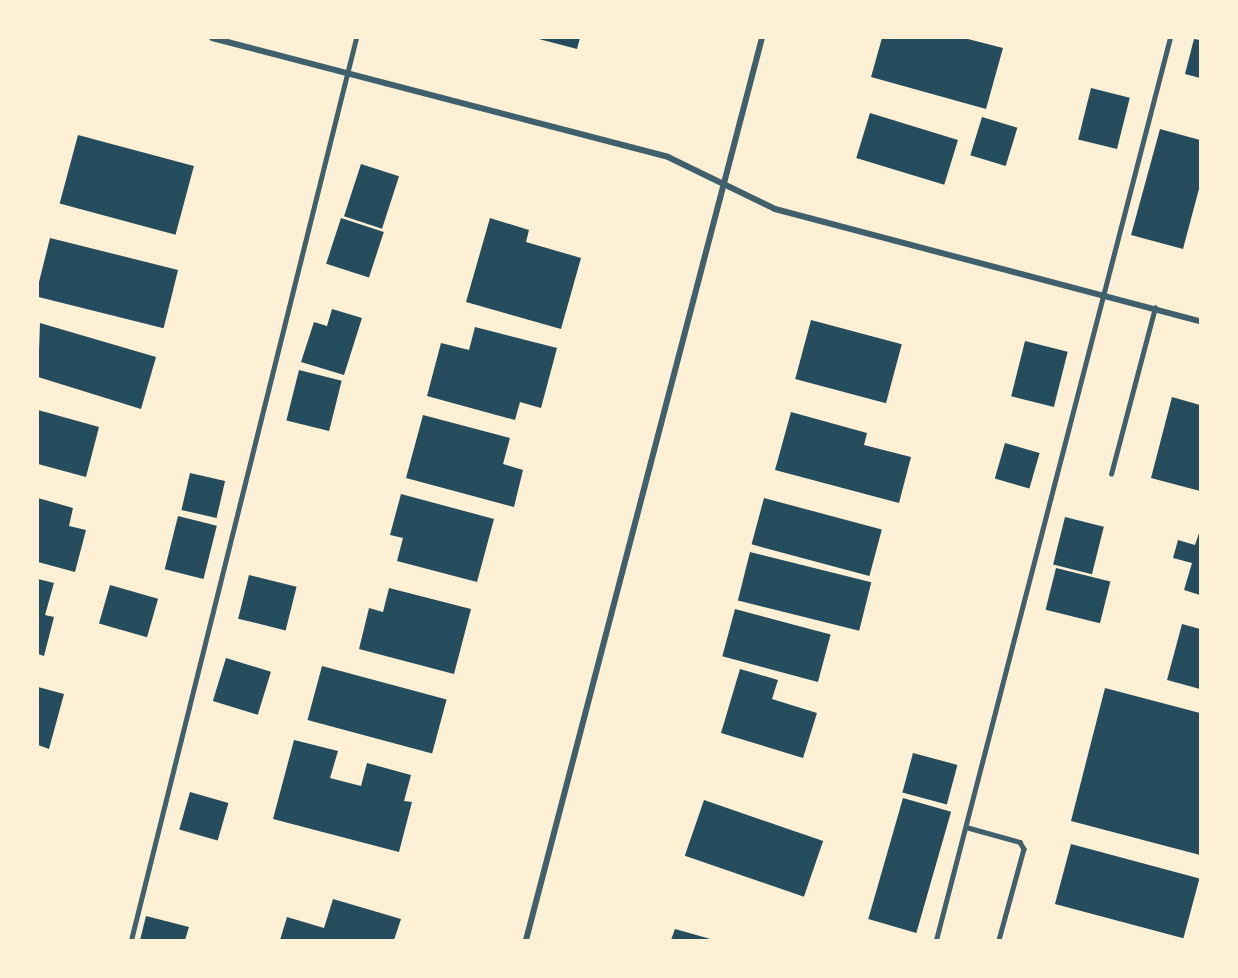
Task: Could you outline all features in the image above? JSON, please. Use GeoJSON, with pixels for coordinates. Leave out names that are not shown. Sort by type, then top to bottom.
{"type":"FeatureCollection","features":[{"type":"Feature","properties":{"kind":"street"},"geometry":{"type":"LineString","coordinates":[[212,38],[668,157],[724,182],[775,209],[1200,321]]}},
{"type":"Feature","properties":{"kind":"street"},"geometry":{"type":"LineString","coordinates":[[526,940],[762,38]]}},
{"type":"Feature","properties":{"kind":"lane"},"geometry":{"type":"LineString","coordinates":[[131,940],[356,38]]}},
{"type":"Feature","properties":{"kind":"lane"},"geometry":{"type":"LineString","coordinates":[[936,940],[1170,38]]}},
{"type":"Feature","properties":{"kind":"lane"},"geometry":{"type":"LineString","coordinates":[[1111,474],[1155,308]]}},
{"type":"Feature","properties":{"kind":"lane"},"geometry":{"type":"LineString","coordinates":[[966,827],[1020,842],[1024,849],[999,940]]}},
{"type":"Feature","properties":{"kind":"building"},"geometry":{"type":"Polygon","coordinates":[[[535,38],[580,38],[577,49],[535,38]]]}},
{"type":"Feature","properties":{"kind":"building"},"geometry":{"type":"Polygon","coordinates":[[[882,38],[964,38],[1003,48],[986,109],[871,77],[882,38]]]}},
{"type":"Feature","properties":{"kind":"building"},"geometry":{"type":"Polygon","coordinates":[[[1194,39],[1200,40],[1200,78],[1185,74],[1194,39]]]}},
{"type":"Feature","properties":{"kind":"building"},"geometry":{"type":"Polygon","coordinates":[[[1091,88],[1130,98],[1117,149],[1078,139],[1091,88]]]}},
{"type":"Feature","properties":{"kind":"building"},"geometry":{"type":"Polygon","coordinates":[[[870,113],[958,140],[944,185],[856,158],[870,113]]]}},
{"type":"Feature","properties":{"kind":"building"},"geometry":{"type":"Polygon","coordinates":[[[982,117],[1017,128],[1006,166],[970,155],[982,117]]]}},
{"type":"Feature","properties":{"kind":"building"},"geometry":{"type":"Polygon","coordinates":[[[1160,129],[1200,140],[1200,185],[1183,249],[1131,235],[1160,129]]]}},
{"type":"Feature","properties":{"kind":"building"},"geometry":{"type":"Polygon","coordinates":[[[78,135],[194,166],[176,235],[60,204],[78,135]]]}},
{"type":"Feature","properties":{"kind":"building"},"geometry":{"type":"Polygon","coordinates":[[[361,164],[399,176],[382,229],[344,216],[361,164]]]}},
{"type":"Feature","properties":{"kind":"building"},"geometry":{"type":"Polygon","coordinates":[[[341,218],[384,232],[369,278],[326,264],[341,218]]]}},
{"type":"Feature","properties":{"kind":"building"},"geometry":{"type":"Polygon","coordinates":[[[490,218],[529,230],[526,242],[581,258],[561,329],[466,302],[490,218]]]}},
{"type":"Feature","properties":{"kind":"building"},"geometry":{"type":"Polygon","coordinates":[[[50,238],[178,270],[164,328],[38,297],[38,286],[50,238]]]}},
{"type":"Feature","properties":{"kind":"building"},"geometry":{"type":"Polygon","coordinates":[[[332,309],[362,318],[344,375],[301,362],[314,322],[327,326],[332,309]]]}},
{"type":"Feature","properties":{"kind":"building"},"geometry":{"type":"Polygon","coordinates":[[[811,320],[902,344],[886,403],[795,379],[811,320]]]}},
{"type":"Feature","properties":{"kind":"building"},"geometry":{"type":"Polygon","coordinates":[[[40,323],[156,357],[141,409],[38,377],[40,323]]]}},
{"type":"Feature","properties":{"kind":"building"},"geometry":{"type":"Polygon","coordinates":[[[475,327],[557,348],[541,408],[520,402],[515,420],[427,396],[441,343],[469,350],[475,327]]]}},
{"type":"Feature","properties":{"kind":"building"},"geometry":{"type":"Polygon","coordinates":[[[1025,341],[1068,352],[1054,407],[1011,396],[1025,341]]]}},
{"type":"Feature","properties":{"kind":"building"},"geometry":{"type":"Polygon","coordinates":[[[299,370],[342,381],[329,431],[286,420],[299,370]]]}},
{"type":"Feature","properties":{"kind":"building"},"geometry":{"type":"Polygon","coordinates":[[[1172,397],[1200,405],[1200,491],[1151,478],[1172,397]]]}},
{"type":"Feature","properties":{"kind":"building"},"geometry":{"type":"Polygon","coordinates":[[[38,410],[99,427],[86,477],[38,464],[38,410]]]}},
{"type":"Feature","properties":{"kind":"building"},"geometry":{"type":"Polygon","coordinates":[[[791,412],[867,433],[864,445],[911,457],[899,503],[775,470],[791,412]]]}},
{"type":"Feature","properties":{"kind":"building"},"geometry":{"type":"Polygon","coordinates":[[[423,415],[510,438],[503,464],[523,470],[514,507],[406,478],[423,415]]]}},
{"type":"Feature","properties":{"kind":"building"},"geometry":{"type":"Polygon","coordinates":[[[1005,443],[1040,453],[1029,488],[995,479],[1005,443]]]}},
{"type":"Feature","properties":{"kind":"building"},"geometry":{"type":"Polygon","coordinates":[[[190,473],[225,481],[217,518],[181,510],[190,473]]]}},
{"type":"Feature","properties":{"kind":"building"},"geometry":{"type":"Polygon","coordinates":[[[401,494],[494,519],[477,582],[397,561],[403,538],[390,535],[401,494]]]}},
{"type":"Feature","properties":{"kind":"building"},"geometry":{"type":"Polygon","coordinates":[[[38,498],[73,508],[69,526],[86,530],[75,572],[38,562],[38,498]]]}},
{"type":"Feature","properties":{"kind":"building"},"geometry":{"type":"Polygon","coordinates":[[[764,498],[882,530],[869,576],[752,544],[764,498]]]}},
{"type":"Feature","properties":{"kind":"building"},"geometry":{"type":"Polygon","coordinates":[[[178,516],[217,526],[204,579],[165,569],[178,516]]]}},
{"type":"Feature","properties":{"kind":"building"},"geometry":{"type":"Polygon","coordinates":[[[1065,517],[1104,527],[1092,574],[1053,565],[1065,517]]]}},
{"type":"Feature","properties":{"kind":"building"},"geometry":{"type":"Polygon","coordinates":[[[1200,530],[1200,595],[1184,590],[1192,563],[1173,558],[1178,540],[1195,545],[1200,530]]]}},
{"type":"Feature","properties":{"kind":"building"},"geometry":{"type":"Polygon","coordinates":[[[750,552],[871,582],[859,631],[738,601],[750,552]]]}},
{"type":"Feature","properties":{"kind":"building"},"geometry":{"type":"Polygon","coordinates":[[[1056,568],[1110,582],[1100,623],[1046,610],[1056,568]]]}},
{"type":"Feature","properties":{"kind":"building"},"geometry":{"type":"Polygon","coordinates":[[[249,575],[297,587],[286,631],[238,619],[249,575]]]}},
{"type":"Feature","properties":{"kind":"building"},"geometry":{"type":"Polygon","coordinates":[[[38,579],[54,583],[45,615],[54,617],[44,656],[38,654],[38,579]]]}},
{"type":"Feature","properties":{"kind":"building"},"geometry":{"type":"Polygon","coordinates":[[[110,585],[158,599],[147,637],[99,623],[110,585]]]}},
{"type":"Feature","properties":{"kind":"building"},"geometry":{"type":"Polygon","coordinates":[[[389,588],[471,609],[454,674],[359,649],[369,608],[383,612],[389,588]]]}},
{"type":"Feature","properties":{"kind":"building"},"geometry":{"type":"Polygon","coordinates":[[[735,609],[831,635],[818,682],[722,656],[735,609]]]}},
{"type":"Feature","properties":{"kind":"building"},"geometry":{"type":"Polygon","coordinates":[[[1182,624],[1200,629],[1200,689],[1167,680],[1182,624]]]}},
{"type":"Feature","properties":{"kind":"building"},"geometry":{"type":"Polygon","coordinates":[[[226,658],[271,672],[258,715],[213,701],[226,658]]]}},
{"type":"Feature","properties":{"kind":"building"},"geometry":{"type":"Polygon","coordinates":[[[322,666],[447,699],[432,753],[308,720],[322,666]]]}},
{"type":"Feature","properties":{"kind":"building"},"geometry":{"type":"Polygon","coordinates":[[[740,669],[778,680],[772,699],[817,713],[803,758],[721,733],[740,669]]]}},
{"type":"Feature","properties":{"kind":"building"},"geometry":{"type":"Polygon","coordinates":[[[38,687],[64,694],[49,749],[38,745],[38,687]]]}},
{"type":"Feature","properties":{"kind":"building"},"geometry":{"type":"Polygon","coordinates":[[[1105,688],[1200,713],[1200,855],[1071,821],[1105,688]]]}},
{"type":"Feature","properties":{"kind":"building"},"geometry":{"type":"Polygon","coordinates":[[[294,740],[338,751],[330,778],[361,786],[367,763],[411,775],[404,801],[412,802],[399,852],[273,819],[294,740]]]}},
{"type":"Feature","properties":{"kind":"building"},"geometry":{"type":"Polygon","coordinates":[[[913,753],[957,765],[947,805],[902,793],[913,753]]]}},
{"type":"Feature","properties":{"kind":"building"},"geometry":{"type":"Polygon","coordinates":[[[190,792],[228,803],[218,841],[179,829],[190,792]]]}},
{"type":"Feature","properties":{"kind":"building"},"geometry":{"type":"Polygon","coordinates":[[[903,798],[951,812],[916,933],[868,919],[903,798]]]}},
{"type":"Feature","properties":{"kind":"building"},"geometry":{"type":"Polygon","coordinates":[[[704,800],[823,841],[804,897],[685,856],[704,800]]]}},
{"type":"Feature","properties":{"kind":"building"},"geometry":{"type":"Polygon","coordinates":[[[1071,844],[1199,878],[1183,938],[1055,904],[1071,844]]]}},
{"type":"Feature","properties":{"kind":"building"},"geometry":{"type":"Polygon","coordinates":[[[333,899],[401,919],[394,940],[280,940],[287,917],[324,928],[333,899]]]}},
{"type":"Feature","properties":{"kind":"building"},"geometry":{"type":"Polygon","coordinates":[[[146,916],[189,927],[185,940],[140,940],[146,916]]]}},
{"type":"Feature","properties":{"kind":"building"},"geometry":{"type":"Polygon","coordinates":[[[675,929],[714,940],[671,940],[675,929]]]}}]}
